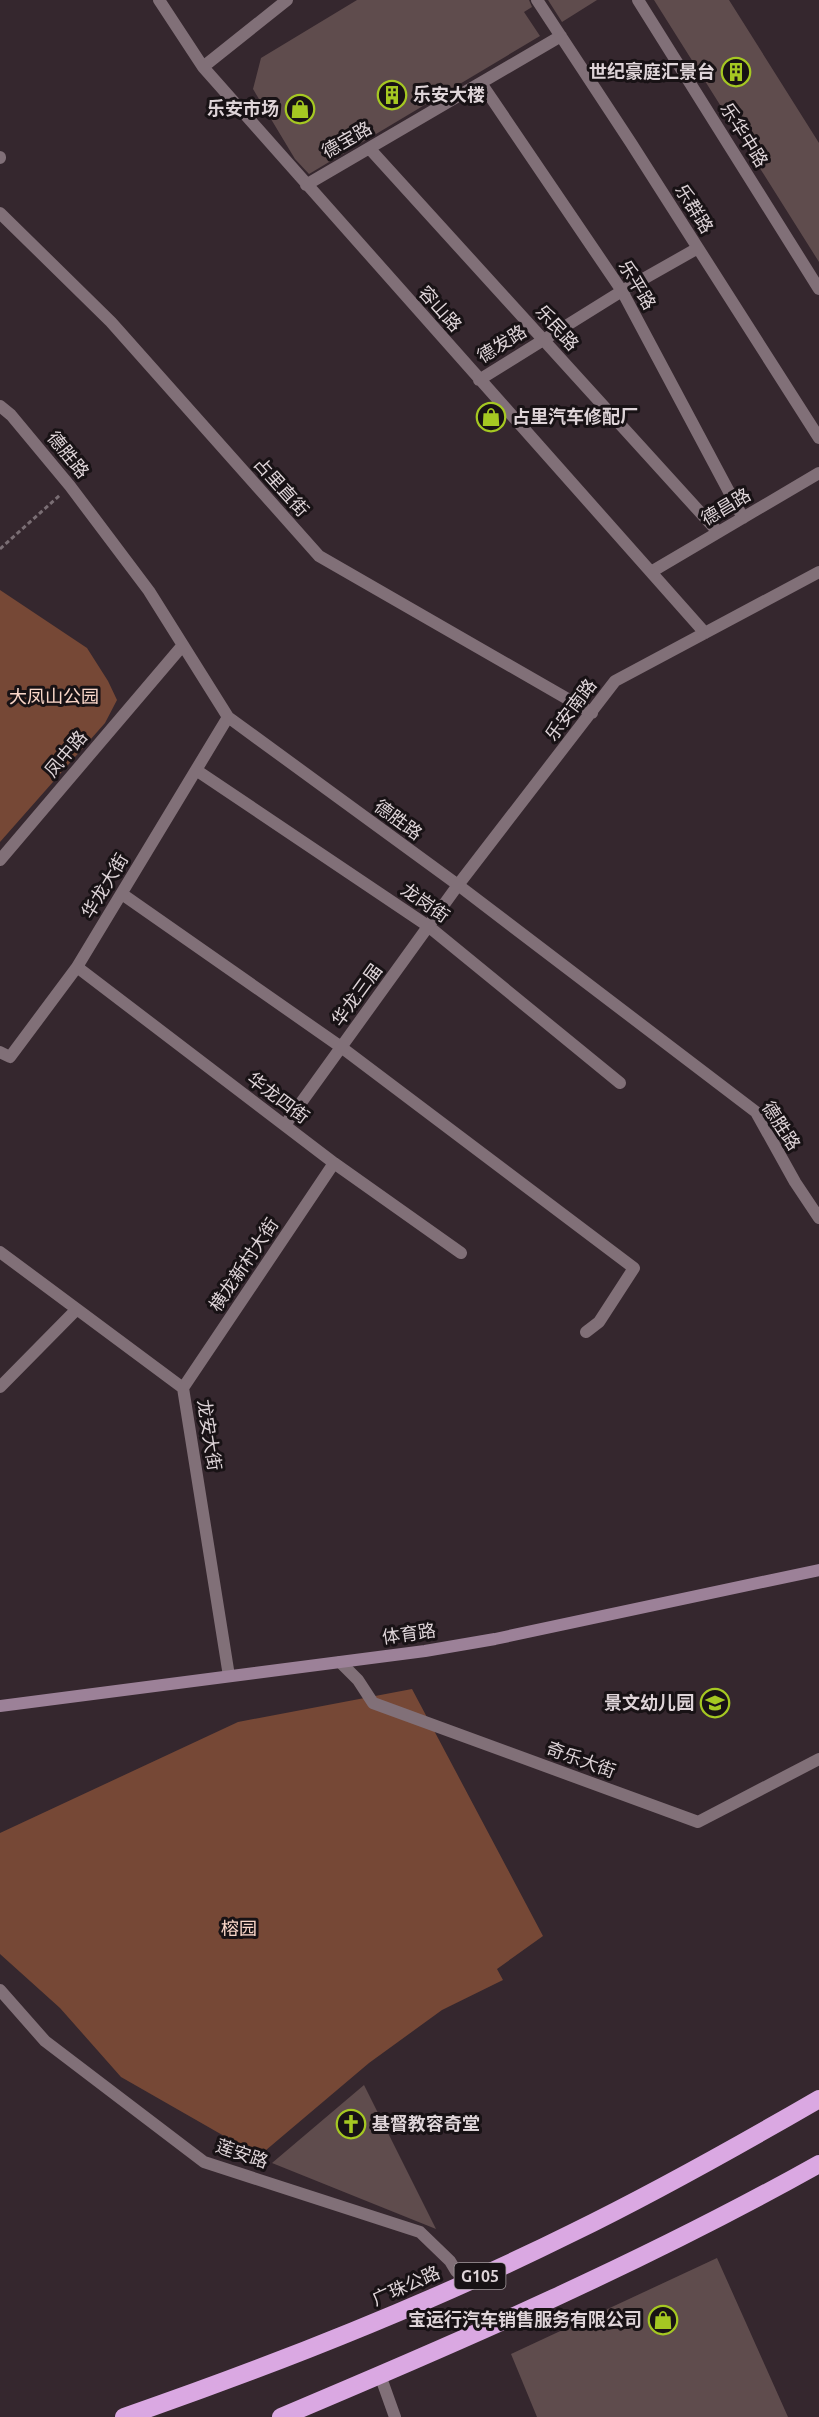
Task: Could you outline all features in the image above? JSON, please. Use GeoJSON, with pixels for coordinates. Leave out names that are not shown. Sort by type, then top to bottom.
{"type":"FeatureCollection","features":[{"type":"Feature","properties":{"kind":"highway","name":"广珠公路"},"geometry":{"type":"LineString","coordinates":[[124,2417],[242,2375],[378,2321],[470,2281],[571,2234],[688,2174],[819,2099]]}},
{"type":"Feature","properties":{"kind":"highway"},"geometry":{"type":"LineString","coordinates":[[281,2417],[601,2276],[743,2207],[819,2164]]}},
{"type":"Feature","properties":{"kind":"street","name":"容山路"},"geometry":{"type":"LineString","coordinates":[[159,0],[203,67],[705,633]]}},
{"type":"Feature","properties":{"kind":"street"},"geometry":{"type":"LineString","coordinates":[[203,67],[287,0]]}},
{"type":"Feature","properties":{"kind":"street","name":"乐群路"},"geometry":{"type":"LineString","coordinates":[[537,0],[819,438]]}},
{"type":"Feature","properties":{"kind":"street","name":"乐华中路"},"geometry":{"type":"LineString","coordinates":[[638,0],[819,290]]}},
{"type":"Feature","properties":{"kind":"street","name":"德宝路"},"geometry":{"type":"LineString","coordinates":[[306,185],[561,36]]}},
{"type":"Feature","properties":{"kind":"street","name":"乐平路"},"geometry":{"type":"LineString","coordinates":[[481,83],[622,291],[743,518]]}},
{"type":"Feature","properties":{"kind":"street","name":"乐民路"},"geometry":{"type":"LineString","coordinates":[[369,148],[718,532]]}},
{"type":"Feature","properties":{"kind":"street","name":"占里直街"},"geometry":{"type":"LineString","coordinates":[[0,213],[111,322],[319,556],[592,713]]}},
{"type":"Feature","properties":{"kind":"street","name":"德发路"},"geometry":{"type":"LineString","coordinates":[[479,380],[622,291],[698,248]]}},
{"type":"Feature","properties":{"kind":"street","name":"德胜路"},"geometry":{"type":"LineString","coordinates":[[0,406],[11,415],[70,486],[149,591],[228,717],[458,885],[756,1112],[795,1182],[819,1218]]}},
{"type":"Feature","properties":{"kind":"street","name":"德昌路"},"geometry":{"type":"LineString","coordinates":[[651,572],[819,473]]}},
{"type":"Feature","properties":{"kind":"street","name":"乐安南路"},"geometry":{"type":"LineString","coordinates":[[458,885],[615,681],[819,573]]}},
{"type":"Feature","properties":{"kind":"street","name":"凤中路"},"geometry":{"type":"LineString","coordinates":[[0,860],[183,645]]}},
{"type":"Feature","properties":{"kind":"street","name":"华龙大街"},"geometry":{"type":"LineString","coordinates":[[0,1052],[10,1057],[77,967],[228,717]]}},
{"type":"Feature","properties":{"kind":"street","name":"龙岗街"},"geometry":{"type":"LineString","coordinates":[[196,770],[428,926],[620,1083]]}},
{"type":"Feature","properties":{"kind":"street","name":"华龙三届"},"geometry":{"type":"LineString","coordinates":[[285,1125],[458,885]]}},
{"type":"Feature","properties":{"kind":"street"},"geometry":{"type":"LineString","coordinates":[[122,894],[341,1047],[634,1268],[598,1322],[586,1332]]}},
{"type":"Feature","properties":{"kind":"street","name":"华龙四街"},"geometry":{"type":"LineString","coordinates":[[77,967],[334,1163],[461,1253]]}},
{"type":"Feature","properties":{"kind":"street","name":"横龙新村大街"},"geometry":{"type":"LineString","coordinates":[[183,1388],[334,1163]]}},
{"type":"Feature","properties":{"kind":"street","name":"龙安大街"},"geometry":{"type":"LineString","coordinates":[[0,1252],[183,1388],[229,1676]]}},
{"type":"Feature","properties":{"kind":"street"},"geometry":{"type":"LineString","coordinates":[[0,1388],[76,1310]]}},
{"type":"Feature","properties":{"kind":"street","name":"体育路"},"geometry":{"type":"LineString","coordinates":[[0,1706],[425,1651],[495,1639],[819,1570]]}},
{"type":"Feature","properties":{"kind":"street","name":"奇乐大街"},"geometry":{"type":"LineString","coordinates":[[340,1662],[358,1680],[373,1703],[698,1822],[819,1759]]}},
{"type":"Feature","properties":{"kind":"street","name":"莲安路"},"geometry":{"type":"LineString","coordinates":[[0,1990],[45,2041],[204,2162],[420,2232],[450,2261],[456,2271],[470,2281]]}},
{"type":"Feature","properties":{"kind":"street"},"geometry":{"type":"LineString","coordinates":[[380,2375],[395,2417]]}},
{"type":"Feature","properties":{"kind":"path"},"geometry":{"type":"LineString","coordinates":[[0,549],[70,486]]}},
{"type":"Feature","properties":{"kind":"green space","name":"大凤山公园"},"geometry":{"type":"Polygon","coordinates":[[[0,590],[87,648],[117,700],[105,723],[0,842],[0,590]]]}},
{"type":"Feature","properties":{"kind":"green space","name":"榕园"},"geometry":{"type":"Polygon","coordinates":[[[412,1689],[543,1936],[497,1969],[503,1980],[442,2010],[369,2063],[259,2156],[121,2077],[60,2008],[0,1954],[0,1833],[238,1722],[412,1689]]]}},
{"type":"Feature","properties":{"kind":"building","name":"乐安大楼"},"geometry":{"type":"Polygon","coordinates":[[[357,0],[529,0],[532,7],[524,12],[540,36],[309,174],[295,159],[253,89],[261,58],[357,0]]]}},
{"type":"Feature","properties":{"kind":"building"},"geometry":{"type":"Polygon","coordinates":[[[548,0],[597,0],[562,22],[548,0]]]}},
{"type":"Feature","properties":{"kind":"building","name":"世纪豪庭汇景台"},"geometry":{"type":"Polygon","coordinates":[[[654,0],[729,0],[819,143],[819,262],[654,0]]]}},
{"type":"Feature","properties":{"kind":"building","name":"基督教容奇堂"},"geometry":{"type":"Polygon","coordinates":[[[364,2085],[436,2229],[272,2163],[364,2085]]]}},
{"type":"Feature","properties":{"kind":"building","name":"宝运行汽车销售服务有限公司"},"geometry":{"type":"Polygon","coordinates":[[[717,2258],[788,2417],[537,2417],[511,2354],[717,2258]]]}},
{"type":"Feature","properties":{"kind":"place","name":"世纪豪庭汇景台"},"geometry":{"type":"Point","coordinates":[736,72]}},
{"type":"Feature","properties":{"kind":"place","name":"乐安大楼"},"geometry":{"type":"Point","coordinates":[392,95]}},
{"type":"Feature","properties":{"kind":"place","name":"乐安市场"},"geometry":{"type":"Point","coordinates":[300,109]}},
{"type":"Feature","properties":{"kind":"place","name":"占里汽车修配厂"},"geometry":{"type":"Point","coordinates":[491,417]}},
{"type":"Feature","properties":{"kind":"place","name":"景文幼儿园"},"geometry":{"type":"Point","coordinates":[715,1703]}},
{"type":"Feature","properties":{"kind":"place","name":"基督教容奇堂"},"geometry":{"type":"Point","coordinates":[351,2124]}},
{"type":"Feature","properties":{"kind":"place","name":"宝运行汽车销售服务有限公司"},"geometry":{"type":"Point","coordinates":[663,2320]}}]}
